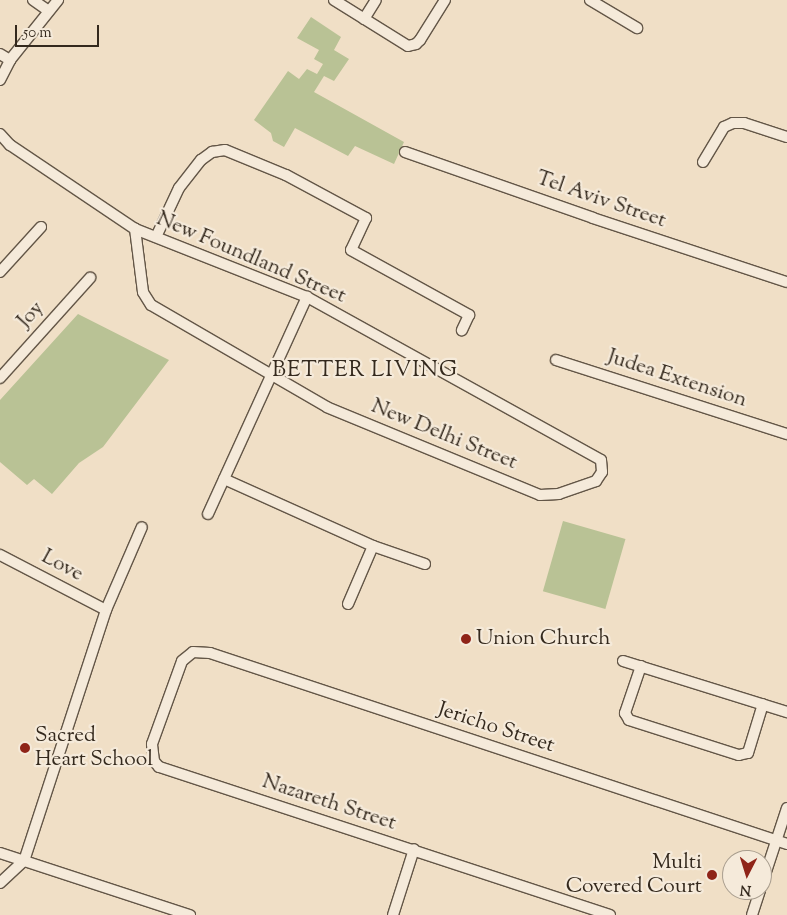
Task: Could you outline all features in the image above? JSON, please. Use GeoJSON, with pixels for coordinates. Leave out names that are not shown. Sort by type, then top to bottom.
{"type":"FeatureCollection","features":[{"type":"Feature","properties":{"kind":"street"},"geometry":{"type":"LineString","coordinates":[[33,0],[49,10]]}},
{"type":"Feature","properties":{"kind":"street"},"geometry":{"type":"LineString","coordinates":[[0,80],[10,60],[58,0]]}},
{"type":"Feature","properties":{"kind":"street"},"geometry":{"type":"LineString","coordinates":[[334,0],[403,44],[412,45],[420,40],[446,0]]}},
{"type":"Feature","properties":{"kind":"street"},"geometry":{"type":"LineString","coordinates":[[364,19],[376,0]]}},
{"type":"Feature","properties":{"kind":"street"},"geometry":{"type":"LineString","coordinates":[[592,1],[637,28]]}},
{"type":"Feature","properties":{"kind":"street"},"geometry":{"type":"LineString","coordinates":[[0,54],[10,60]]}},
{"type":"Feature","properties":{"kind":"street"},"geometry":{"type":"LineString","coordinates":[[702,162],[724,127],[733,123],[744,123],[787,137]]}},
{"type":"Feature","properties":{"kind":"street","name":"New Foundland Street"},"geometry":{"type":"LineString","coordinates":[[0,134],[10,145],[135,229],[307,297],[601,460]]}},
{"type":"Feature","properties":{"kind":"street"},"geometry":{"type":"LineString","coordinates":[[156,237],[179,188],[201,160],[212,152],[225,150],[286,175],[366,218],[351,250],[469,315],[462,330]]}},
{"type":"Feature","properties":{"kind":"street","name":"Tel Aviv Street"},"geometry":{"type":"LineString","coordinates":[[405,152],[593,218],[787,282]]}},
{"type":"Feature","properties":{"kind":"street"},"geometry":{"type":"LineString","coordinates":[[0,272],[41,227]]}},
{"type":"Feature","properties":{"kind":"street","name":"New Delhi Street"},"geometry":{"type":"LineString","coordinates":[[135,229],[143,292],[150,305],[327,407],[540,495],[559,494],[596,481],[602,472],[601,460]]}},
{"type":"Feature","properties":{"kind":"street","name":"Joy"},"geometry":{"type":"LineString","coordinates":[[0,378],[90,278]]}},
{"type":"Feature","properties":{"kind":"street"},"geometry":{"type":"LineString","coordinates":[[208,514],[307,297]]}},
{"type":"Feature","properties":{"kind":"street","name":"Judea Extension"},"geometry":{"type":"LineString","coordinates":[[556,360],[787,434]]}},
{"type":"Feature","properties":{"kind":"street"},"geometry":{"type":"LineString","coordinates":[[224,479],[373,546],[425,564]]}},
{"type":"Feature","properties":{"kind":"street"},"geometry":{"type":"LineString","coordinates":[[0,883],[24,860],[106,610],[142,527]]}},
{"type":"Feature","properties":{"kind":"street"},"geometry":{"type":"LineString","coordinates":[[348,604],[373,546]]}},
{"type":"Feature","properties":{"kind":"street","name":"Love"},"geometry":{"type":"LineString","coordinates":[[0,555],[106,610]]}},
{"type":"Feature","properties":{"kind":"street","name":"Jericho Street"},"geometry":{"type":"LineString","coordinates":[[193,652],[210,653],[787,844]]}},
{"type":"Feature","properties":{"kind":"street","name":"Nazareth Street"},"geometry":{"type":"LineString","coordinates":[[193,652],[182,661],[152,744],[154,761],[160,767],[610,915]]}},
{"type":"Feature","properties":{"kind":"street"},"geometry":{"type":"LineString","coordinates":[[623,661],[787,712]]}},
{"type":"Feature","properties":{"kind":"street"},"geometry":{"type":"LineString","coordinates":[[642,666],[625,713],[629,720],[740,755],[748,753],[763,704]]}},
{"type":"Feature","properties":{"kind":"street"},"geometry":{"type":"LineString","coordinates":[[772,853],[787,808]]}},
{"type":"Feature","properties":{"kind":"street"},"geometry":{"type":"LineString","coordinates":[[393,915],[414,849]]}},
{"type":"Feature","properties":{"kind":"street"},"geometry":{"type":"LineString","coordinates":[[0,853],[190,915]]}},
{"type":"Feature","properties":{"kind":"street"},"geometry":{"type":"LineString","coordinates":[[752,915],[757,900]]}},
{"type":"Feature","properties":{"kind":"green space"},"geometry":{"type":"Polygon","coordinates":[[[311,17],[341,37],[334,50],[349,59],[334,81],[324,76],[314,92],[404,142],[394,164],[355,146],[348,156],[295,128],[284,147],[273,141],[271,133],[254,120],[288,71],[299,79],[307,69],[317,74],[323,64],[314,59],[319,50],[297,38],[311,17]]]}},
{"type":"Feature","properties":{"kind":"green space"},"geometry":{"type":"Polygon","coordinates":[[[78,314],[169,360],[103,447],[79,463],[52,494],[34,479],[27,485],[0,462],[0,400],[78,314]]]}},
{"type":"Feature","properties":{"kind":"green space"},"geometry":{"type":"Polygon","coordinates":[[[563,521],[625,539],[605,609],[543,591],[563,521]]]}},
{"type":"Feature","properties":{"kind":"place","name":"Union Church"},"geometry":{"type":"Point","coordinates":[466,639]}},
{"type":"Feature","properties":{"kind":"place","name":"Sacred Heart School"},"geometry":{"type":"Point","coordinates":[25,748]}},
{"type":"Feature","properties":{"kind":"place","name":"Multi Covered Court"},"geometry":{"type":"Point","coordinates":[712,875]}},
{"type":"Feature","properties":{"kind":"district","name":"BETTER LIVING"},"geometry":{"type":"Point","coordinates":[365,372]}}]}
